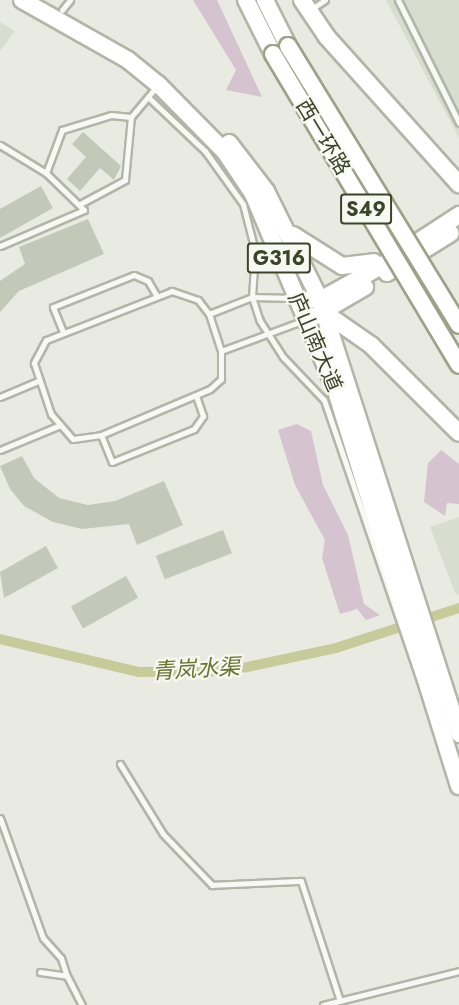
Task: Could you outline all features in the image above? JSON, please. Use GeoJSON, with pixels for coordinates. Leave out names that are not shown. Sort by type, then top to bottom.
{"type":"FeatureCollection","features":[{"type":"Feature","properties":{"kind":"highway","name":"庐山南大道"},"geometry":{"type":"LineString","coordinates":[[22,0],[128,60],[153,91],[225,152],[253,194],[335,388],[417,644],[459,786]]}},
{"type":"Feature","properties":{"kind":"highway","name":"庐山南大道"},"geometry":{"type":"LineString","coordinates":[[44,0],[66,5],[138,54],[170,80],[245,161],[288,232],[322,306],[405,606]]}},
{"type":"Feature","properties":{"kind":"highway","name":"西一环路"},"geometry":{"type":"LineString","coordinates":[[246,0],[281,50],[459,325]]}},
{"type":"Feature","properties":{"kind":"highway","name":"西一环路"},"geometry":{"type":"LineString","coordinates":[[265,0],[281,50],[459,364]]}},
{"type":"Feature","properties":{"kind":"highway"},"geometry":{"type":"LineString","coordinates":[[305,5],[459,184]]}},
{"type":"Feature","properties":{"kind":"highway"},"geometry":{"type":"LineString","coordinates":[[306,320],[392,256],[459,215]]}},
{"type":"Feature","properties":{"kind":"highway"},"geometry":{"type":"LineString","coordinates":[[322,306],[459,228]]}},
{"type":"Feature","properties":{"kind":"highway"},"geometry":{"type":"LineString","coordinates":[[288,232],[342,266],[357,268],[392,256]]}},
{"type":"Feature","properties":{"kind":"highway"},"geometry":{"type":"LineString","coordinates":[[297,298],[322,306],[371,345],[459,433]]}},
{"type":"Feature","properties":{"kind":"highway","name":"庐山南大道"},"geometry":{"type":"LineString","coordinates":[[417,644],[459,734]]}},
{"type":"Feature","properties":{"kind":"lane"},"geometry":{"type":"LineString","coordinates":[[305,5],[325,0]]}},
{"type":"Feature","properties":{"kind":"lane"},"geometry":{"type":"LineString","coordinates":[[398,0],[459,123]]}},
{"type":"Feature","properties":{"kind":"lane"},"geometry":{"type":"LineString","coordinates":[[80,204],[125,180],[131,117],[153,91],[205,151],[243,204],[255,251],[252,297],[265,332],[324,400],[405,606],[417,644]]}},
{"type":"Feature","properties":{"kind":"lane"},"geometry":{"type":"LineString","coordinates":[[46,172],[62,130],[111,115],[131,117]]}},
{"type":"Feature","properties":{"kind":"lane"},"geometry":{"type":"LineString","coordinates":[[0,145],[46,172],[84,210],[0,246]]}},
{"type":"Feature","properties":{"kind":"lane"},"geometry":{"type":"LineString","coordinates":[[63,332],[53,307],[134,275],[148,281],[156,295]]}},
{"type":"Feature","properties":{"kind":"lane"},"geometry":{"type":"LineString","coordinates":[[185,292],[209,314],[221,351],[220,379],[196,396],[101,435],[73,439],[58,426],[38,381],[38,351],[63,332],[156,295],[185,292]]}},
{"type":"Feature","properties":{"kind":"lane"},"geometry":{"type":"LineString","coordinates":[[209,314],[252,297],[297,298]]}},
{"type":"Feature","properties":{"kind":"lane"},"geometry":{"type":"LineString","coordinates":[[221,351],[265,332],[306,320]]}},
{"type":"Feature","properties":{"kind":"lane"},"geometry":{"type":"LineString","coordinates":[[0,397],[38,381]]}},
{"type":"Feature","properties":{"kind":"lane"},"geometry":{"type":"LineString","coordinates":[[101,435],[112,462],[194,429],[203,416],[196,396]]}},
{"type":"Feature","properties":{"kind":"lane"},"geometry":{"type":"LineString","coordinates":[[0,450],[58,426]]}},
{"type":"Feature","properties":{"kind":"lane"},"geometry":{"type":"LineString","coordinates":[[120,764],[163,834],[212,885],[301,881],[340,1001]]}},
{"type":"Feature","properties":{"kind":"lane"},"geometry":{"type":"LineString","coordinates":[[0,818],[43,938],[61,958],[67,976],[82,1005]]}},
{"type":"Feature","properties":{"kind":"lane"},"geometry":{"type":"LineString","coordinates":[[323,1005],[459,971]]}},
{"type":"Feature","properties":{"kind":"lane"},"geometry":{"type":"LineString","coordinates":[[40,972],[67,976]]}},
{"type":"Feature","properties":{"kind":"shaded area"},"geometry":{"type":"Polygon","coordinates":[[[193,0],[217,0],[262,97],[226,90],[236,70],[193,0]]]}},
{"type":"Feature","properties":{"kind":"shaded area"},"geometry":{"type":"Polygon","coordinates":[[[386,0],[459,0],[459,138],[386,0]]]}},
{"type":"Feature","properties":{"kind":"shaded area"},"geometry":{"type":"Polygon","coordinates":[[[0,22],[15,31],[0,51],[0,22]]]}},
{"type":"Feature","properties":{"kind":"shaded area"},"geometry":{"type":"Polygon","coordinates":[[[297,424],[311,431],[323,485],[348,535],[364,604],[380,615],[366,620],[357,609],[340,614],[322,558],[325,540],[295,485],[278,430],[297,424]]]}},
{"type":"Feature","properties":{"kind":"shaded area"},"geometry":{"type":"Polygon","coordinates":[[[441,450],[459,464],[459,504],[447,503],[445,516],[424,502],[428,463],[441,450]]]}},
{"type":"Feature","properties":{"kind":"shaded area"},"geometry":{"type":"Polygon","coordinates":[[[459,517],[459,594],[456,595],[430,527],[459,517]]]}},
{"type":"Feature","properties":{"kind":"building"},"geometry":{"type":"Polygon","coordinates":[[[83,132],[121,166],[114,180],[100,168],[80,191],[67,179],[86,157],[72,144],[83,132]]]}},
{"type":"Feature","properties":{"kind":"building"},"geometry":{"type":"Polygon","coordinates":[[[41,186],[53,208],[0,238],[0,209],[41,186]]]}},
{"type":"Feature","properties":{"kind":"building"},"geometry":{"type":"Polygon","coordinates":[[[88,219],[104,254],[19,291],[0,312],[0,281],[25,264],[19,247],[88,219]]]}},
{"type":"Feature","properties":{"kind":"building"},"geometry":{"type":"Polygon","coordinates":[[[22,456],[34,478],[59,498],[88,505],[115,501],[164,481],[183,525],[137,545],[129,524],[82,529],[53,522],[24,506],[10,489],[0,466],[22,456]]]}},
{"type":"Feature","properties":{"kind":"building"},"geometry":{"type":"Polygon","coordinates":[[[223,530],[232,553],[165,579],[156,556],[223,530]]]}},
{"type":"Feature","properties":{"kind":"building"},"geometry":{"type":"Polygon","coordinates":[[[46,546],[58,568],[4,598],[0,572],[46,546]]]}},
{"type":"Feature","properties":{"kind":"building"},"geometry":{"type":"Polygon","coordinates":[[[126,576],[138,598],[83,628],[71,607],[126,576]]]}},
{"type":"Feature","properties":{"kind":"waterway","name":"青岚水渠"},"geometry":{"type":"LineString","coordinates":[[0,639],[139,672],[229,671],[336,648],[459,608]]}}]}
